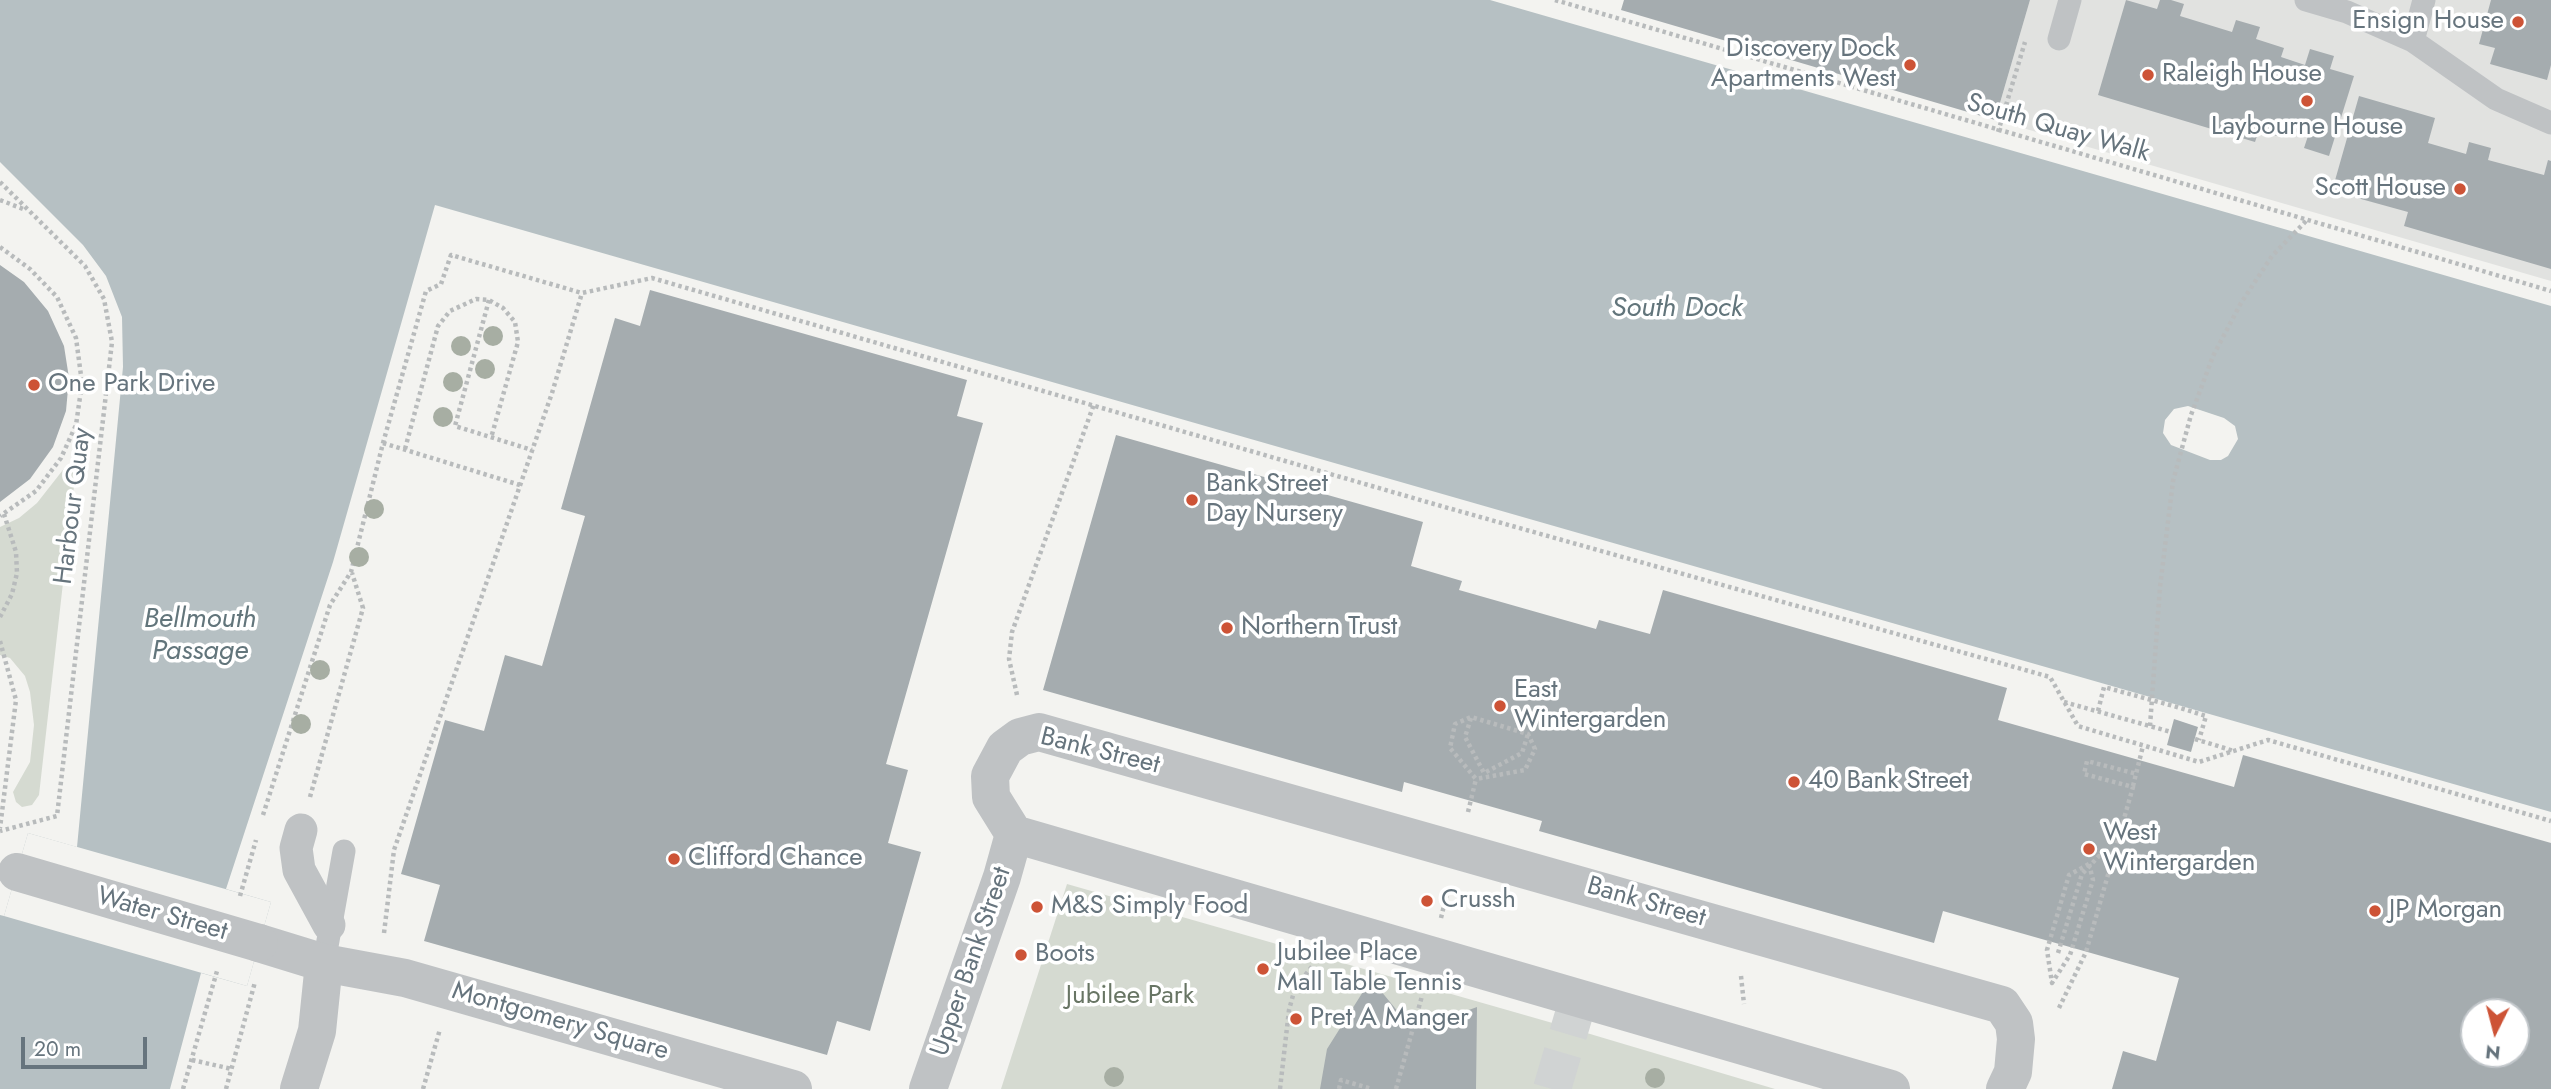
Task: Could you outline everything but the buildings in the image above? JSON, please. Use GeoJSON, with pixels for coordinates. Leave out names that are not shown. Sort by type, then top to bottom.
{"type":"FeatureCollection","features":[{"type":"Feature","properties":{"kind":"street","name":"Bank Street"},"geometry":{"type":"LineString","coordinates":[[1014,834],[991,797],[990,776],[1005,748],[1020,737],[1039,732],[2002,1005],[2014,1023],[2016,1039],[2013,1072],[2005,1089]]}},
{"type":"Feature","properties":{"kind":"street"},"geometry":{"type":"LineString","coordinates":[[301,830],[296,848],[299,870],[329,925]]}},
{"type":"Feature","properties":{"kind":"street"},"geometry":{"type":"LineString","coordinates":[[1014,834],[1891,1089]]}},
{"type":"Feature","properties":{"kind":"street","name":"Upper Bank Street"},"geometry":{"type":"LineString","coordinates":[[928,1089],[1002,877],[1014,834]]}},
{"type":"Feature","properties":{"kind":"street","name":"Water Street"},"geometry":{"type":"LineString","coordinates":[[8,870],[324,963]]}},
{"type":"Feature","properties":{"kind":"street"},"geometry":{"type":"LineString","coordinates":[[299,1089],[317,1031],[324,963]]}},
{"type":"Feature","properties":{"kind":"street","name":"Montgomery Square"},"geometry":{"type":"LineString","coordinates":[[324,963],[381,972],[793,1089]]}},
{"type":"Feature","properties":{"kind":"lane"},"geometry":{"type":"LineString","coordinates":[[2059,39],[2070,0]]}},
{"type":"Feature","properties":{"kind":"lane"},"geometry":{"type":"LineString","coordinates":[[2306,0],[2347,12],[2413,41],[2496,99],[2551,123]]}},
{"type":"Feature","properties":{"kind":"lane"},"geometry":{"type":"LineString","coordinates":[[2413,41],[2424,0]]}},
{"type":"Feature","properties":{"kind":"lane"},"geometry":{"type":"LineString","coordinates":[[324,963],[344,851]]}},
{"type":"Feature","properties":{"kind":"path","name":"South Quay Walk"},"geometry":{"type":"LineString","coordinates":[[1555,0],[1998,132],[2551,291]]}},
{"type":"Feature","properties":{"kind":"path"},"geometry":{"type":"LineString","coordinates":[[1998,132],[2025,40]]}},
{"type":"Feature","properties":{"kind":"path","name":"Harbour Quay"},"geometry":{"type":"LineString","coordinates":[[0,182],[85,266],[104,299],[112,342],[57,816],[0,830]]}},
{"type":"Feature","properties":{"kind":"path"},"geometry":{"type":"LineString","coordinates":[[0,200],[30,211]]}},
{"type":"Feature","properties":{"kind":"path"},"geometry":{"type":"LineString","coordinates":[[2150,726],[2160,587],[2173,481],[2191,415],[2213,356],[2241,303],[2272,256],[2306,221]]}},
{"type":"Feature","properties":{"kind":"path"},"geometry":{"type":"LineString","coordinates":[[0,247],[30,269],[57,297],[76,338],[82,383],[76,425],[65,450],[36,491],[2,515],[16,552],[18,573],[12,594],[0,617]]}},
{"type":"Feature","properties":{"kind":"path"},"geometry":{"type":"LineString","coordinates":[[301,830],[363,608],[351,572],[383,443],[426,291],[441,284],[451,255],[582,293],[652,278],[1441,506],[2050,677],[2078,726],[2199,762],[2268,740],[2551,821]]}},
{"type":"Feature","properties":{"kind":"path"},"geometry":{"type":"LineString","coordinates":[[381,972],[394,850],[532,450],[582,293]]}},
{"type":"Feature","properties":{"kind":"path"},"geometry":{"type":"LineString","coordinates":[[405,449],[438,326],[450,311],[476,299],[489,300],[503,308],[515,322],[518,342],[491,438]]}},
{"type":"Feature","properties":{"kind":"path"},"geometry":{"type":"LineString","coordinates":[[489,300],[455,426],[532,450]]}},
{"type":"Feature","properties":{"kind":"path"},"geometry":{"type":"LineString","coordinates":[[1039,732],[1023,710],[1013,686],[1009,659],[1012,632],[1094,404]]}},
{"type":"Feature","properties":{"kind":"path"},"geometry":{"type":"LineString","coordinates":[[383,443],[520,485]]}},
{"type":"Feature","properties":{"kind":"path"},"geometry":{"type":"LineString","coordinates":[[0,641],[16,700],[0,830]]}},
{"type":"Feature","properties":{"kind":"path"},"geometry":{"type":"LineString","coordinates":[[2098,711],[2104,687],[2177,707],[2206,716],[2197,740],[2234,751]]}},
{"type":"Feature","properties":{"kind":"path"},"geometry":{"type":"LineString","coordinates":[[2064,702],[2171,732]]}},
{"type":"Feature","properties":{"kind":"path"},"geometry":{"type":"LineString","coordinates":[[1471,717],[1465,737],[1485,773],[1522,753],[1528,734]]}},
{"type":"Feature","properties":{"kind":"path"},"geometry":{"type":"LineString","coordinates":[[1471,717],[1528,734],[1535,749],[1525,770],[1476,779],[1450,748],[1455,724],[1471,717]]}},
{"type":"Feature","properties":{"kind":"path"},"geometry":{"type":"LineString","coordinates":[[2059,1008],[2086,952],[2143,746]]}},
{"type":"Feature","properties":{"kind":"path"},"geometry":{"type":"LineString","coordinates":[[2133,787],[2084,774],[2087,761],[2137,774]]}},
{"type":"Feature","properties":{"kind":"path"},"geometry":{"type":"LineString","coordinates":[[1465,824],[1476,779]]}},
{"type":"Feature","properties":{"kind":"path"},"geometry":{"type":"LineString","coordinates":[[2089,864],[2093,880],[2070,955],[2052,983],[2047,950],[2069,875],[2099,856],[2115,853]]}},
{"type":"Feature","properties":{"kind":"path"},"geometry":{"type":"LineString","coordinates":[[2058,953],[2082,874],[2089,864]]}},
{"type":"Feature","properties":{"kind":"path"},"geometry":{"type":"LineString","coordinates":[[1439,925],[1451,879]]}},
{"type":"Feature","properties":{"kind":"path"},"geometry":{"type":"LineString","coordinates":[[1280,1089],[1289,1010],[1295,988],[1321,957],[1330,925]]}},
{"type":"Feature","properties":{"kind":"path"},"geometry":{"type":"LineString","coordinates":[[1741,976],[1744,1011]]}},
{"type":"Feature","properties":{"kind":"path"},"geometry":{"type":"LineString","coordinates":[[226,1089],[253,988]]}},
{"type":"Feature","properties":{"kind":"path"},"geometry":{"type":"LineString","coordinates":[[1396,1089],[1424,989]]}},
{"type":"Feature","properties":{"kind":"path"},"geometry":{"type":"LineString","coordinates":[[423,1089],[442,1022]]}},
{"type":"Feature","properties":{"kind":"path"},"geometry":{"type":"LineString","coordinates":[[191,1060],[232,1069]]}},
{"type":"Feature","properties":{"kind":"path"},"geometry":{"type":"LineString","coordinates":[[1339,1089],[1341,1080],[1372,1089]]}},
{"type":"Feature","properties":{"kind":"shaded area"},"geometry":{"type":"Polygon","coordinates":[[[2030,0],[2551,0],[2551,281],[1995,120],[2030,0]]]}},
{"type":"Feature","properties":{"kind":"green space"},"geometry":{"type":"Polygon","coordinates":[[[66,466],[76,468],[39,795],[32,805],[22,807],[16,802],[13,792],[30,762],[34,725],[25,676],[10,658],[0,655],[0,527],[19,518],[37,503],[66,466]]]}},
{"type":"Feature","properties":{"kind":"green space","name":"Jubilee Park"},"geometry":{"type":"Polygon","coordinates":[[[1067,884],[1570,1028],[1775,1089],[1001,1089],[1067,884]]]}},
{"type":"Feature","properties":{"kind":"water","name":"South Dock"},"geometry":{"type":"Polygon","coordinates":[[[0,0],[1490,0],[2551,306],[2551,812],[435,205],[333,562],[226,889],[271,902],[247,986],[201,973],[170,1089],[0,1089],[0,915],[4,916],[28,833],[77,847],[123,367],[122,317],[106,276],[83,245],[0,162],[0,0]]]}},
{"type":"Feature","properties":{"kind":"pier"},"geometry":{"type":"Polygon","coordinates":[[[2188,406],[2224,418],[2235,426],[2238,439],[2228,456],[2221,460],[2210,460],[2171,445],[2163,433],[2165,420],[2174,409],[2188,406]]]}},
{"type":"Feature","properties":{"kind":"pier"},"geometry":{"type":"Polygon","coordinates":[[[28,833],[271,902],[247,986],[4,916],[28,833]]]}},
{"type":"Feature","properties":{"kind":"tunnel"},"geometry":{"type":"LineString","coordinates":[[1552,1089],[1579,997]]}},
{"type":"Feature","properties":{"kind":"place","name":"Ensign House"},"geometry":{"type":"Point","coordinates":[2518,22]}},
{"type":"Feature","properties":{"kind":"place","name":"Discovery Dock Apartments West"},"geometry":{"type":"Point","coordinates":[1910,65]}},
{"type":"Feature","properties":{"kind":"place","name":"Raleigh House"},"geometry":{"type":"Point","coordinates":[2148,75]}},
{"type":"Feature","properties":{"kind":"place","name":"Laybourne House"},"geometry":{"type":"Point","coordinates":[2307,101]}},
{"type":"Feature","properties":{"kind":"place","name":"Scott House"},"geometry":{"type":"Point","coordinates":[2460,189]}},
{"type":"Feature","properties":{"kind":"place","name":"One Park Drive"},"geometry":{"type":"Point","coordinates":[34,385]}},
{"type":"Feature","properties":{"kind":"place","name":"Bank Street Day Nursery"},"geometry":{"type":"Point","coordinates":[1192,500]}},
{"type":"Feature","properties":{"kind":"place","name":"Northern Trust"},"geometry":{"type":"Point","coordinates":[1227,628]}},
{"type":"Feature","properties":{"kind":"place","name":"East Wintergarden"},"geometry":{"type":"Point","coordinates":[1500,706]}},
{"type":"Feature","properties":{"kind":"place","name":"40 Bank Street"},"geometry":{"type":"Point","coordinates":[1794,782]}},
{"type":"Feature","properties":{"kind":"place","name":"West Wintergarden"},"geometry":{"type":"Point","coordinates":[2089,849]}},
{"type":"Feature","properties":{"kind":"place","name":"Clifford Chance"},"geometry":{"type":"Point","coordinates":[674,859]}},
{"type":"Feature","properties":{"kind":"place","name":"Crussh"},"geometry":{"type":"Point","coordinates":[1427,901]}},
{"type":"Feature","properties":{"kind":"place","name":"M&S Simply Food"},"geometry":{"type":"Point","coordinates":[1037,907]}},
{"type":"Feature","properties":{"kind":"place","name":"JP Morgan"},"geometry":{"type":"Point","coordinates":[2375,911]}},
{"type":"Feature","properties":{"kind":"place","name":"Boots"},"geometry":{"type":"Point","coordinates":[1021,955]}},
{"type":"Feature","properties":{"kind":"place","name":"Jubilee Place Mall Table Tennis"},"geometry":{"type":"Point","coordinates":[1263,969]}},
{"type":"Feature","properties":{"kind":"place","name":"Pret A Manger"},"geometry":{"type":"Point","coordinates":[1296,1019]}},
{"type":"Feature","properties":{"kind":"water label","name":"Bellmouth Passage"},"geometry":{"type":"Point","coordinates":[200,636]}}]}
